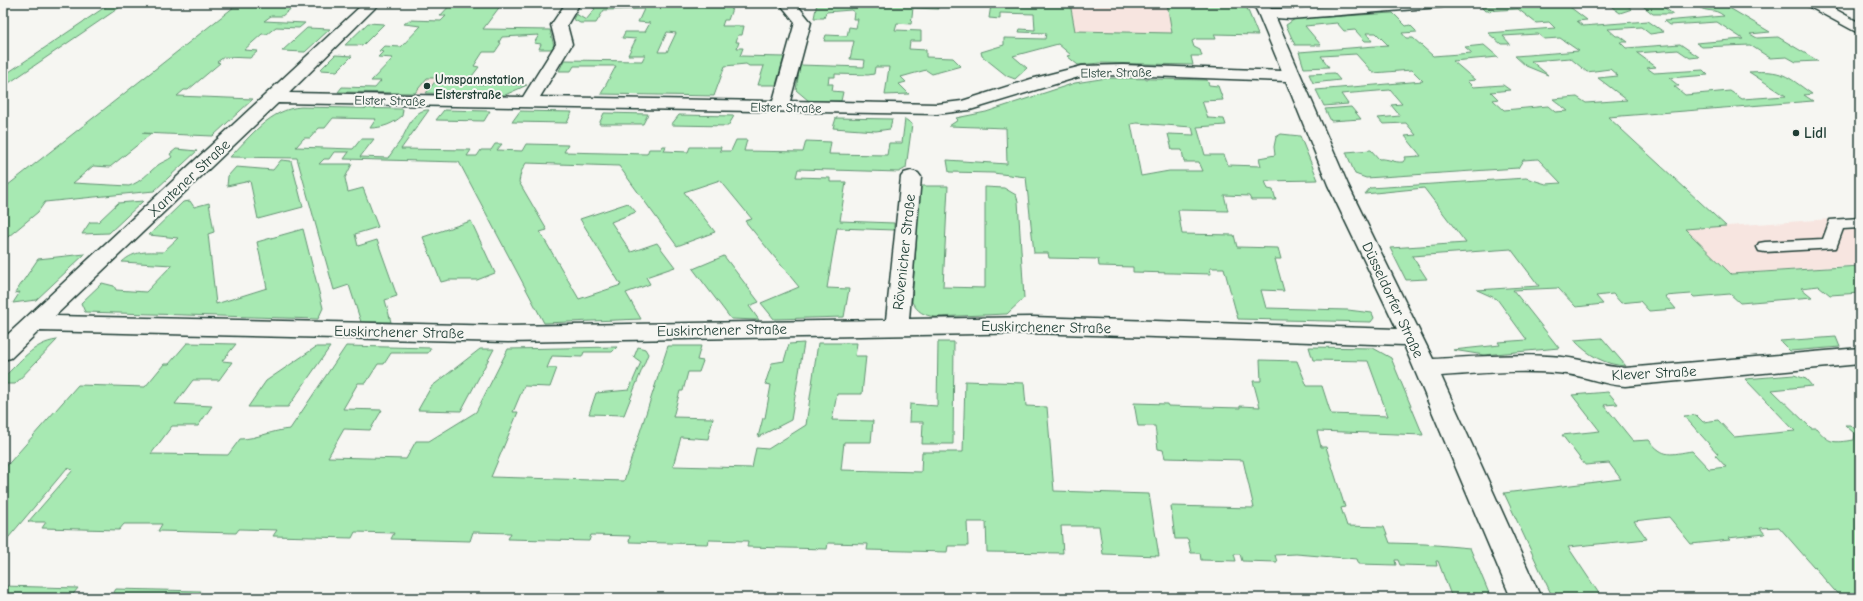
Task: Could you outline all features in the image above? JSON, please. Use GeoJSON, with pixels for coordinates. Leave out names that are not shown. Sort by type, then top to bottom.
{"type":"FeatureCollection","features":[{"type":"Feature","properties":{"kind":"street","name":"Xantener Straße"},"geometry":{"type":"LineString","coordinates":[[3,352],[373,3]]}},
{"type":"Feature","properties":{"kind":"street"},"geometry":{"type":"LineString","coordinates":[[528,102],[564,44],[559,26],[573,3]]}},
{"type":"Feature","properties":{"kind":"street"},"geometry":{"type":"LineString","coordinates":[[780,108],[803,22],[790,6],[791,3]]}},
{"type":"Feature","properties":{"kind":"street"},"geometry":{"type":"LineString","coordinates":[[1263,8],[1290,14],[1441,3]]}},
{"type":"Feature","properties":{"kind":"street"},"geometry":{"type":"LineString","coordinates":[[1813,3],[1860,29]]}},
{"type":"Feature","properties":{"kind":"street","name":"Düsseldorfer Straße"},"geometry":{"type":"LineString","coordinates":[[1263,8],[1338,186],[1412,337],[1526,598]]}},
{"type":"Feature","properties":{"kind":"street","name":"Elster Straße"},"geometry":{"type":"LineString","coordinates":[[274,98],[780,108],[950,108],[985,100],[1037,83],[1082,71],[1123,70],[1291,76]]}},
{"type":"Feature","properties":{"kind":"street","name":"Rövenicher Straße"},"geometry":{"type":"LineString","coordinates":[[897,327],[911,177]]}},
{"type":"Feature","properties":{"kind":"street","name":"Euskirchener Straße"},"geometry":{"type":"LineString","coordinates":[[33,323],[508,334],[1032,325],[1412,337]]}},
{"type":"Feature","properties":{"kind":"street","name":"Klever Straße"},"geometry":{"type":"LineString","coordinates":[[1425,368],[1504,364],[1550,364],[1572,366],[1608,376],[1625,377],[1860,356]]}},
{"type":"Feature","properties":{"kind":"lane"},"geometry":{"type":"LineString","coordinates":[[1765,247],[1830,244],[1836,224],[1860,223]]}},
{"type":"Feature","properties":{"kind":"shaded area"},"geometry":{"type":"Polygon","coordinates":[[[1070,3],[1206,4],[1168,12],[1173,33],[1074,32],[1070,3]]]}},
{"type":"Feature","properties":{"kind":"shaded area"},"geometry":{"type":"Polygon","coordinates":[[[427,78],[438,78],[426,93],[415,93],[427,78]]]}},
{"type":"Feature","properties":{"kind":"shaded area"},"geometry":{"type":"Polygon","coordinates":[[[1860,217],[1860,265],[1731,274],[1684,229],[1860,217]]]}},
{"type":"Feature","properties":{"kind":"green space"},"geometry":{"type":"Polygon","coordinates":[[[111,3],[126,3],[3,87],[3,76],[111,3]]]}},
{"type":"Feature","properties":{"kind":"green space"},"geometry":{"type":"Polygon","coordinates":[[[239,3],[298,3],[282,16],[271,16],[264,21],[305,23],[299,28],[276,27],[267,34],[262,34],[244,50],[258,51],[250,58],[224,57],[217,62],[220,63],[188,90],[184,90],[177,96],[253,99],[213,136],[142,133],[151,134],[110,167],[93,166],[73,183],[129,186],[172,157],[170,154],[176,149],[197,151],[154,191],[45,202],[38,212],[3,241],[3,189],[239,3]]]}},
{"type":"Feature","properties":{"kind":"green space"},"geometry":{"type":"Polygon","coordinates":[[[452,3],[500,3],[501,5],[483,29],[550,30],[554,46],[552,49],[539,49],[541,44],[534,43],[539,35],[502,37],[499,42],[501,43],[495,52],[483,52],[474,66],[479,67],[466,84],[527,85],[505,95],[426,93],[438,78],[427,78],[415,93],[338,92],[342,87],[375,88],[381,81],[371,81],[393,58],[378,57],[383,52],[379,51],[384,46],[401,47],[421,26],[404,24],[409,20],[441,21],[446,16],[440,16],[452,3]]]}},
{"type":"Feature","properties":{"kind":"green space"},"geometry":{"type":"Polygon","coordinates":[[[586,3],[734,3],[728,20],[724,20],[722,26],[744,26],[742,35],[738,35],[736,42],[739,42],[737,48],[743,48],[740,56],[784,57],[776,85],[758,85],[764,66],[749,66],[746,64],[725,66],[714,96],[601,94],[616,66],[574,66],[571,71],[559,71],[564,60],[642,61],[645,55],[628,55],[636,39],[622,38],[625,32],[645,32],[650,23],[638,22],[644,9],[604,10],[596,23],[580,23],[573,19],[576,14],[586,20],[595,9],[586,3]],[[667,32],[658,52],[667,52],[676,33],[667,32]]]}},
{"type":"Feature","properties":{"kind":"green space"},"geometry":{"type":"Polygon","coordinates":[[[817,3],[958,3],[937,5],[938,9],[913,8],[911,24],[897,23],[895,30],[921,31],[921,41],[910,41],[909,49],[926,50],[926,57],[953,58],[961,66],[932,74],[926,70],[901,77],[906,82],[899,84],[909,94],[885,95],[889,67],[875,67],[874,74],[868,75],[835,74],[835,77],[829,77],[828,84],[833,84],[832,91],[843,92],[841,101],[809,101],[796,90],[800,65],[864,67],[865,60],[850,59],[854,41],[824,41],[826,35],[847,36],[849,27],[856,28],[858,19],[853,19],[854,12],[851,10],[826,12],[824,18],[814,18],[817,3]]]}},
{"type":"Feature","properties":{"kind":"green space"},"geometry":{"type":"Polygon","coordinates":[[[1043,3],[1070,3],[1075,31],[1172,33],[1167,3],[1233,3],[1247,8],[1258,35],[1214,34],[1216,39],[1196,39],[1192,41],[1194,47],[1200,50],[1202,56],[1191,56],[1193,65],[1100,63],[1078,65],[1067,56],[1071,55],[1058,44],[1013,56],[1027,68],[1015,79],[1007,76],[982,56],[981,52],[1004,45],[1004,38],[1045,39],[1046,33],[1019,32],[1020,29],[1035,30],[1034,14],[1000,13],[1000,19],[989,18],[991,5],[1043,6],[1043,3]]]}},
{"type":"Feature","properties":{"kind":"green space"},"geometry":{"type":"Polygon","coordinates":[[[1535,3],[1623,3],[1632,9],[1620,13],[1608,4],[1570,7],[1587,20],[1577,21],[1583,26],[1648,21],[1664,32],[1650,34],[1641,27],[1608,29],[1616,36],[1620,36],[1628,42],[1620,42],[1626,48],[1680,44],[1699,57],[1690,58],[1678,50],[1637,53],[1656,67],[1647,68],[1654,73],[1703,70],[1708,75],[1669,78],[1679,86],[1674,86],[1685,95],[1730,91],[1742,99],[1786,96],[1749,72],[1770,72],[1784,75],[1812,94],[1804,95],[1813,101],[1608,117],[1726,226],[1685,229],[1731,274],[1860,266],[1860,293],[1830,295],[1819,286],[1801,288],[1812,297],[1740,303],[1730,294],[1694,297],[1691,294],[1665,296],[1676,309],[1649,311],[1640,301],[1621,303],[1613,294],[1596,296],[1603,304],[1576,307],[1558,288],[1513,290],[1559,348],[1484,355],[1453,350],[1500,345],[1498,342],[1527,340],[1497,299],[1477,290],[1539,286],[1511,249],[1412,256],[1427,279],[1406,280],[1390,248],[1466,243],[1424,188],[1365,194],[1370,188],[1526,178],[1546,184],[1561,183],[1538,159],[1523,160],[1518,168],[1366,178],[1355,174],[1346,152],[1371,150],[1379,159],[1397,162],[1403,162],[1405,159],[1404,157],[1421,156],[1405,136],[1416,135],[1406,123],[1383,124],[1378,118],[1400,116],[1391,105],[1402,104],[1390,90],[1341,94],[1348,104],[1324,106],[1316,90],[1423,81],[1412,70],[1373,73],[1356,54],[1321,56],[1329,67],[1304,68],[1299,52],[1388,45],[1376,33],[1366,33],[1372,41],[1365,41],[1355,30],[1344,31],[1337,23],[1305,26],[1321,45],[1295,45],[1286,25],[1295,19],[1393,13],[1406,26],[1410,25],[1417,32],[1402,33],[1406,38],[1413,38],[1433,56],[1472,53],[1465,47],[1484,45],[1498,57],[1453,61],[1475,80],[1467,81],[1473,87],[1503,85],[1510,90],[1491,92],[1498,99],[1493,100],[1504,110],[1548,106],[1555,112],[1568,111],[1553,99],[1577,97],[1586,103],[1627,100],[1598,78],[1618,76],[1610,69],[1587,72],[1570,58],[1531,61],[1548,75],[1526,66],[1515,56],[1579,51],[1560,38],[1544,39],[1538,34],[1503,36],[1510,44],[1501,44],[1488,33],[1555,28],[1549,22],[1536,23],[1518,9],[1485,11],[1481,7],[1535,3]]]}},
{"type":"Feature","properties":{"kind":"green space"},"geometry":{"type":"Polygon","coordinates":[[[1639,3],[1658,3],[1673,14],[1653,14],[1639,3]]]}},
{"type":"Feature","properties":{"kind":"green space"},"geometry":{"type":"Polygon","coordinates":[[[1696,3],[1721,3],[1770,32],[1750,34],[1757,38],[1778,37],[1818,61],[1796,62],[1787,57],[1770,58],[1750,45],[1702,47],[1696,43],[1743,39],[1717,22],[1669,25],[1664,21],[1724,16],[1717,12],[1705,10],[1697,6],[1699,5],[1696,3]]]}},
{"type":"Feature","properties":{"kind":"green space"},"geometry":{"type":"Polygon","coordinates":[[[368,23],[384,24],[363,45],[345,45],[368,23]]]}},
{"type":"Feature","properties":{"kind":"green space"},"geometry":{"type":"Polygon","coordinates":[[[307,28],[330,29],[305,52],[282,51],[307,28]]]}},
{"type":"Feature","properties":{"kind":"green space"},"geometry":{"type":"Polygon","coordinates":[[[335,55],[352,56],[337,71],[320,70],[335,55]]]}},
{"type":"Feature","properties":{"kind":"green space"},"geometry":{"type":"Polygon","coordinates":[[[1334,73],[1340,80],[1313,83],[1309,74],[1334,73]]]}},
{"type":"Feature","properties":{"kind":"green space"},"geometry":{"type":"Polygon","coordinates":[[[1107,78],[1207,80],[1209,85],[1218,86],[1223,100],[1202,101],[1208,118],[1224,119],[1226,125],[1197,127],[1205,155],[1224,155],[1228,165],[1261,166],[1259,158],[1275,155],[1274,147],[1276,137],[1281,134],[1300,136],[1318,180],[1265,181],[1268,189],[1273,190],[1276,200],[1251,200],[1249,196],[1224,195],[1228,211],[1178,210],[1182,234],[1234,235],[1237,247],[1278,248],[1281,259],[1275,259],[1284,291],[1261,290],[1266,308],[1348,310],[1372,313],[1374,318],[1371,322],[1238,319],[1224,268],[1210,268],[1211,274],[1133,272],[1133,267],[1099,266],[1098,259],[1049,258],[1048,253],[1034,253],[1026,177],[993,173],[949,172],[947,160],[1007,164],[1006,128],[949,126],[958,120],[956,118],[986,112],[1075,83],[1107,78]],[[1137,123],[1131,124],[1141,176],[1169,171],[1203,171],[1199,162],[1184,162],[1182,150],[1172,150],[1168,134],[1194,135],[1192,127],[1137,123]]]}},
{"type":"Feature","properties":{"kind":"green space"},"geometry":{"type":"Polygon","coordinates":[[[301,107],[403,109],[402,116],[395,121],[387,125],[374,128],[370,128],[376,119],[333,118],[325,128],[319,128],[310,138],[304,138],[296,147],[353,149],[361,139],[374,139],[360,157],[388,158],[401,140],[415,116],[423,111],[429,110],[401,149],[471,150],[467,156],[477,156],[481,150],[491,150],[495,144],[502,144],[497,150],[522,151],[526,144],[568,145],[564,152],[647,154],[649,149],[661,149],[663,146],[666,146],[664,151],[688,152],[690,147],[721,147],[720,151],[731,151],[736,140],[747,140],[744,151],[803,152],[806,141],[831,142],[829,154],[887,155],[889,143],[902,143],[905,119],[912,124],[906,168],[899,172],[798,169],[796,177],[830,178],[830,182],[846,182],[840,221],[894,223],[894,230],[837,228],[827,288],[849,289],[844,317],[774,319],[761,303],[799,287],[745,221],[752,219],[720,180],[684,192],[715,232],[677,246],[619,166],[526,163],[521,172],[519,182],[547,230],[540,232],[579,299],[621,285],[580,219],[628,203],[636,212],[611,222],[631,252],[657,243],[675,267],[646,277],[650,284],[626,293],[641,319],[544,323],[459,162],[344,159],[349,152],[334,152],[329,159],[324,159],[319,164],[352,164],[345,178],[348,192],[363,188],[378,227],[355,234],[358,246],[377,240],[397,296],[385,300],[391,322],[361,322],[349,285],[334,290],[297,158],[230,157],[261,125],[270,118],[290,109],[301,107]]]}},
{"type":"Feature","properties":{"kind":"green space"},"geometry":{"type":"Polygon","coordinates":[[[1351,107],[1361,119],[1331,121],[1325,109],[1351,107]]]}},
{"type":"Feature","properties":{"kind":"green space"},"geometry":{"type":"Polygon","coordinates":[[[444,110],[490,111],[484,121],[436,120],[444,110]]]}},
{"type":"Feature","properties":{"kind":"green space"},"geometry":{"type":"Polygon","coordinates":[[[520,111],[572,112],[567,123],[512,122],[520,111]]]}},
{"type":"Feature","properties":{"kind":"green space"},"geometry":{"type":"Polygon","coordinates":[[[604,113],[648,114],[643,124],[599,124],[604,113]]]}},
{"type":"Feature","properties":{"kind":"green space"},"geometry":{"type":"Polygon","coordinates":[[[679,115],[734,116],[728,126],[671,125],[679,115]]]}},
{"type":"Feature","properties":{"kind":"green space"},"geometry":{"type":"Polygon","coordinates":[[[836,118],[892,119],[890,129],[876,131],[833,128],[836,118]]]}},
{"type":"Feature","properties":{"kind":"green space"},"geometry":{"type":"Polygon","coordinates":[[[281,160],[291,161],[303,207],[258,219],[250,181],[227,186],[228,176],[236,167],[273,170],[281,160]]]}},
{"type":"Feature","properties":{"kind":"green space"},"geometry":{"type":"Polygon","coordinates":[[[920,186],[948,186],[943,287],[985,288],[985,187],[1004,188],[1016,195],[1018,201],[1024,298],[1007,314],[935,317],[919,311],[914,305],[912,302],[920,186]]]}},
{"type":"Feature","properties":{"kind":"green space"},"geometry":{"type":"Polygon","coordinates":[[[143,201],[109,233],[82,234],[90,222],[98,222],[118,203],[143,201]]]}},
{"type":"Feature","properties":{"kind":"green space"},"geometry":{"type":"Polygon","coordinates":[[[190,201],[194,207],[209,203],[214,232],[208,234],[216,304],[267,288],[257,242],[303,229],[323,308],[318,319],[85,312],[81,303],[102,283],[114,286],[116,290],[146,292],[172,265],[122,262],[136,254],[146,252],[163,252],[178,238],[149,235],[183,202],[190,201]]]}},
{"type":"Feature","properties":{"kind":"green space"},"geometry":{"type":"Polygon","coordinates":[[[471,221],[495,273],[477,280],[449,280],[441,282],[423,237],[471,221]]]}},
{"type":"Feature","properties":{"kind":"green space"},"geometry":{"type":"Polygon","coordinates":[[[85,254],[36,300],[13,303],[20,292],[15,293],[38,259],[85,254]]]}},
{"type":"Feature","properties":{"kind":"green space"},"geometry":{"type":"Polygon","coordinates":[[[724,256],[759,302],[749,306],[759,320],[731,319],[693,269],[724,256]]]}},
{"type":"Feature","properties":{"kind":"green space"},"geometry":{"type":"Polygon","coordinates":[[[1836,337],[1840,347],[1790,351],[1780,341],[1836,337]]]}},
{"type":"Feature","properties":{"kind":"green space"},"geometry":{"type":"Polygon","coordinates":[[[1602,338],[1626,366],[1611,364],[1591,355],[1574,340],[1602,338]]]}},
{"type":"Feature","properties":{"kind":"green space"},"geometry":{"type":"Polygon","coordinates":[[[57,340],[15,384],[3,384],[3,378],[27,354],[41,345],[57,340]]]}},
{"type":"Feature","properties":{"kind":"green space"},"geometry":{"type":"Polygon","coordinates":[[[938,342],[954,342],[953,444],[922,444],[923,422],[909,422],[910,404],[937,406],[938,342]]]}},
{"type":"Feature","properties":{"kind":"green space"},"geometry":{"type":"Polygon","coordinates":[[[187,343],[236,344],[222,361],[232,362],[219,380],[193,380],[175,404],[212,406],[198,426],[172,426],[151,454],[228,455],[240,439],[253,438],[290,429],[346,346],[431,348],[428,353],[391,353],[384,364],[378,364],[366,383],[358,383],[343,409],[382,410],[370,430],[344,429],[328,457],[406,459],[416,441],[429,441],[476,412],[508,349],[617,347],[612,352],[584,352],[582,357],[552,356],[547,368],[557,368],[550,387],[524,386],[513,412],[518,412],[491,477],[624,481],[668,346],[701,346],[697,360],[703,361],[699,372],[688,372],[683,391],[680,391],[673,417],[713,418],[708,439],[681,437],[673,466],[752,468],[756,448],[768,449],[806,425],[818,343],[857,343],[855,356],[866,356],[862,394],[837,394],[832,420],[873,421],[871,442],[844,442],[841,470],[921,472],[922,452],[963,452],[965,381],[1024,383],[1026,406],[1047,407],[1054,491],[1149,494],[1159,556],[1103,554],[1099,526],[1061,526],[1063,553],[987,552],[986,522],[967,522],[968,546],[948,546],[947,552],[867,550],[868,544],[828,543],[827,549],[747,547],[748,541],[709,540],[708,544],[629,542],[630,536],[591,535],[589,541],[508,539],[511,533],[473,532],[470,541],[391,539],[394,533],[355,532],[352,538],[273,536],[277,530],[239,529],[236,533],[158,531],[162,524],[124,524],[119,530],[42,528],[46,522],[28,522],[73,470],[67,468],[3,544],[3,470],[78,385],[145,387],[164,364],[169,364],[187,343]]]}},
{"type":"Feature","properties":{"kind":"green space"},"geometry":{"type":"Polygon","coordinates":[[[804,343],[791,420],[758,437],[763,418],[765,418],[771,385],[765,384],[772,363],[784,361],[789,344],[804,343]]]}},
{"type":"Feature","properties":{"kind":"green space"},"geometry":{"type":"Polygon","coordinates":[[[316,347],[330,347],[288,407],[248,407],[266,381],[316,347]]]}},
{"type":"Feature","properties":{"kind":"green space"},"geometry":{"type":"Polygon","coordinates":[[[638,347],[645,349],[648,354],[624,415],[589,414],[596,393],[629,390],[641,362],[634,357],[638,347]]]}},
{"type":"Feature","properties":{"kind":"green space"},"geometry":{"type":"Polygon","coordinates":[[[1309,347],[1373,348],[1391,358],[1423,435],[1317,431],[1321,447],[1326,447],[1345,507],[1341,508],[1347,526],[1384,527],[1390,543],[1470,548],[1491,598],[1452,598],[1438,561],[1436,561],[1437,566],[1400,565],[1398,560],[1395,560],[1396,565],[1359,564],[1357,559],[1296,554],[1275,555],[1277,562],[1242,561],[1240,554],[1234,554],[1236,561],[1201,560],[1200,553],[1191,553],[1188,539],[1175,539],[1171,506],[1254,508],[1243,460],[1165,458],[1163,450],[1158,449],[1155,426],[1138,426],[1134,403],[1167,404],[1168,406],[1240,408],[1240,406],[1260,407],[1253,381],[1261,381],[1260,360],[1297,361],[1307,386],[1322,386],[1331,414],[1388,416],[1368,361],[1313,360],[1309,347]]]}},
{"type":"Feature","properties":{"kind":"green space"},"geometry":{"type":"Polygon","coordinates":[[[480,349],[494,349],[461,411],[418,410],[431,387],[480,349]]]}},
{"type":"Feature","properties":{"kind":"green space"},"geometry":{"type":"Polygon","coordinates":[[[1794,375],[1806,379],[1812,386],[1772,390],[1811,428],[1816,428],[1828,440],[1836,442],[1854,440],[1855,434],[1845,425],[1851,425],[1857,431],[1860,431],[1860,598],[1841,598],[1779,527],[1760,528],[1765,534],[1728,538],[1730,540],[1691,544],[1669,517],[1634,521],[1647,539],[1568,547],[1602,598],[1553,598],[1504,493],[1621,479],[1609,463],[1585,465],[1562,435],[1600,431],[1572,395],[1608,392],[1618,404],[1604,405],[1633,441],[1649,440],[1659,450],[1668,454],[1692,451],[1709,469],[1726,467],[1715,455],[1718,454],[1684,416],[1696,415],[1703,422],[1718,420],[1734,437],[1795,431],[1745,379],[1794,375]]]}},
{"type":"Feature","properties":{"kind":"green space"},"geometry":{"type":"Polygon","coordinates":[[[3,586],[78,588],[70,598],[3,598],[3,586]]]}},
{"type":"Feature","properties":{"kind":"green space"},"geometry":{"type":"Polygon","coordinates":[[[116,589],[201,591],[196,598],[110,598],[116,589]]]}},
{"type":"Feature","properties":{"kind":"green space"},"geometry":{"type":"Polygon","coordinates":[[[236,595],[322,597],[235,598],[236,595]]]}},
{"type":"Feature","properties":{"kind":"place","name":"Umspannstation Elsterstraße"},"geometry":{"type":"Point","coordinates":[427,86]}},
{"type":"Feature","properties":{"kind":"place","name":"Lidl"},"geometry":{"type":"Point","coordinates":[1796,133]}}]}
